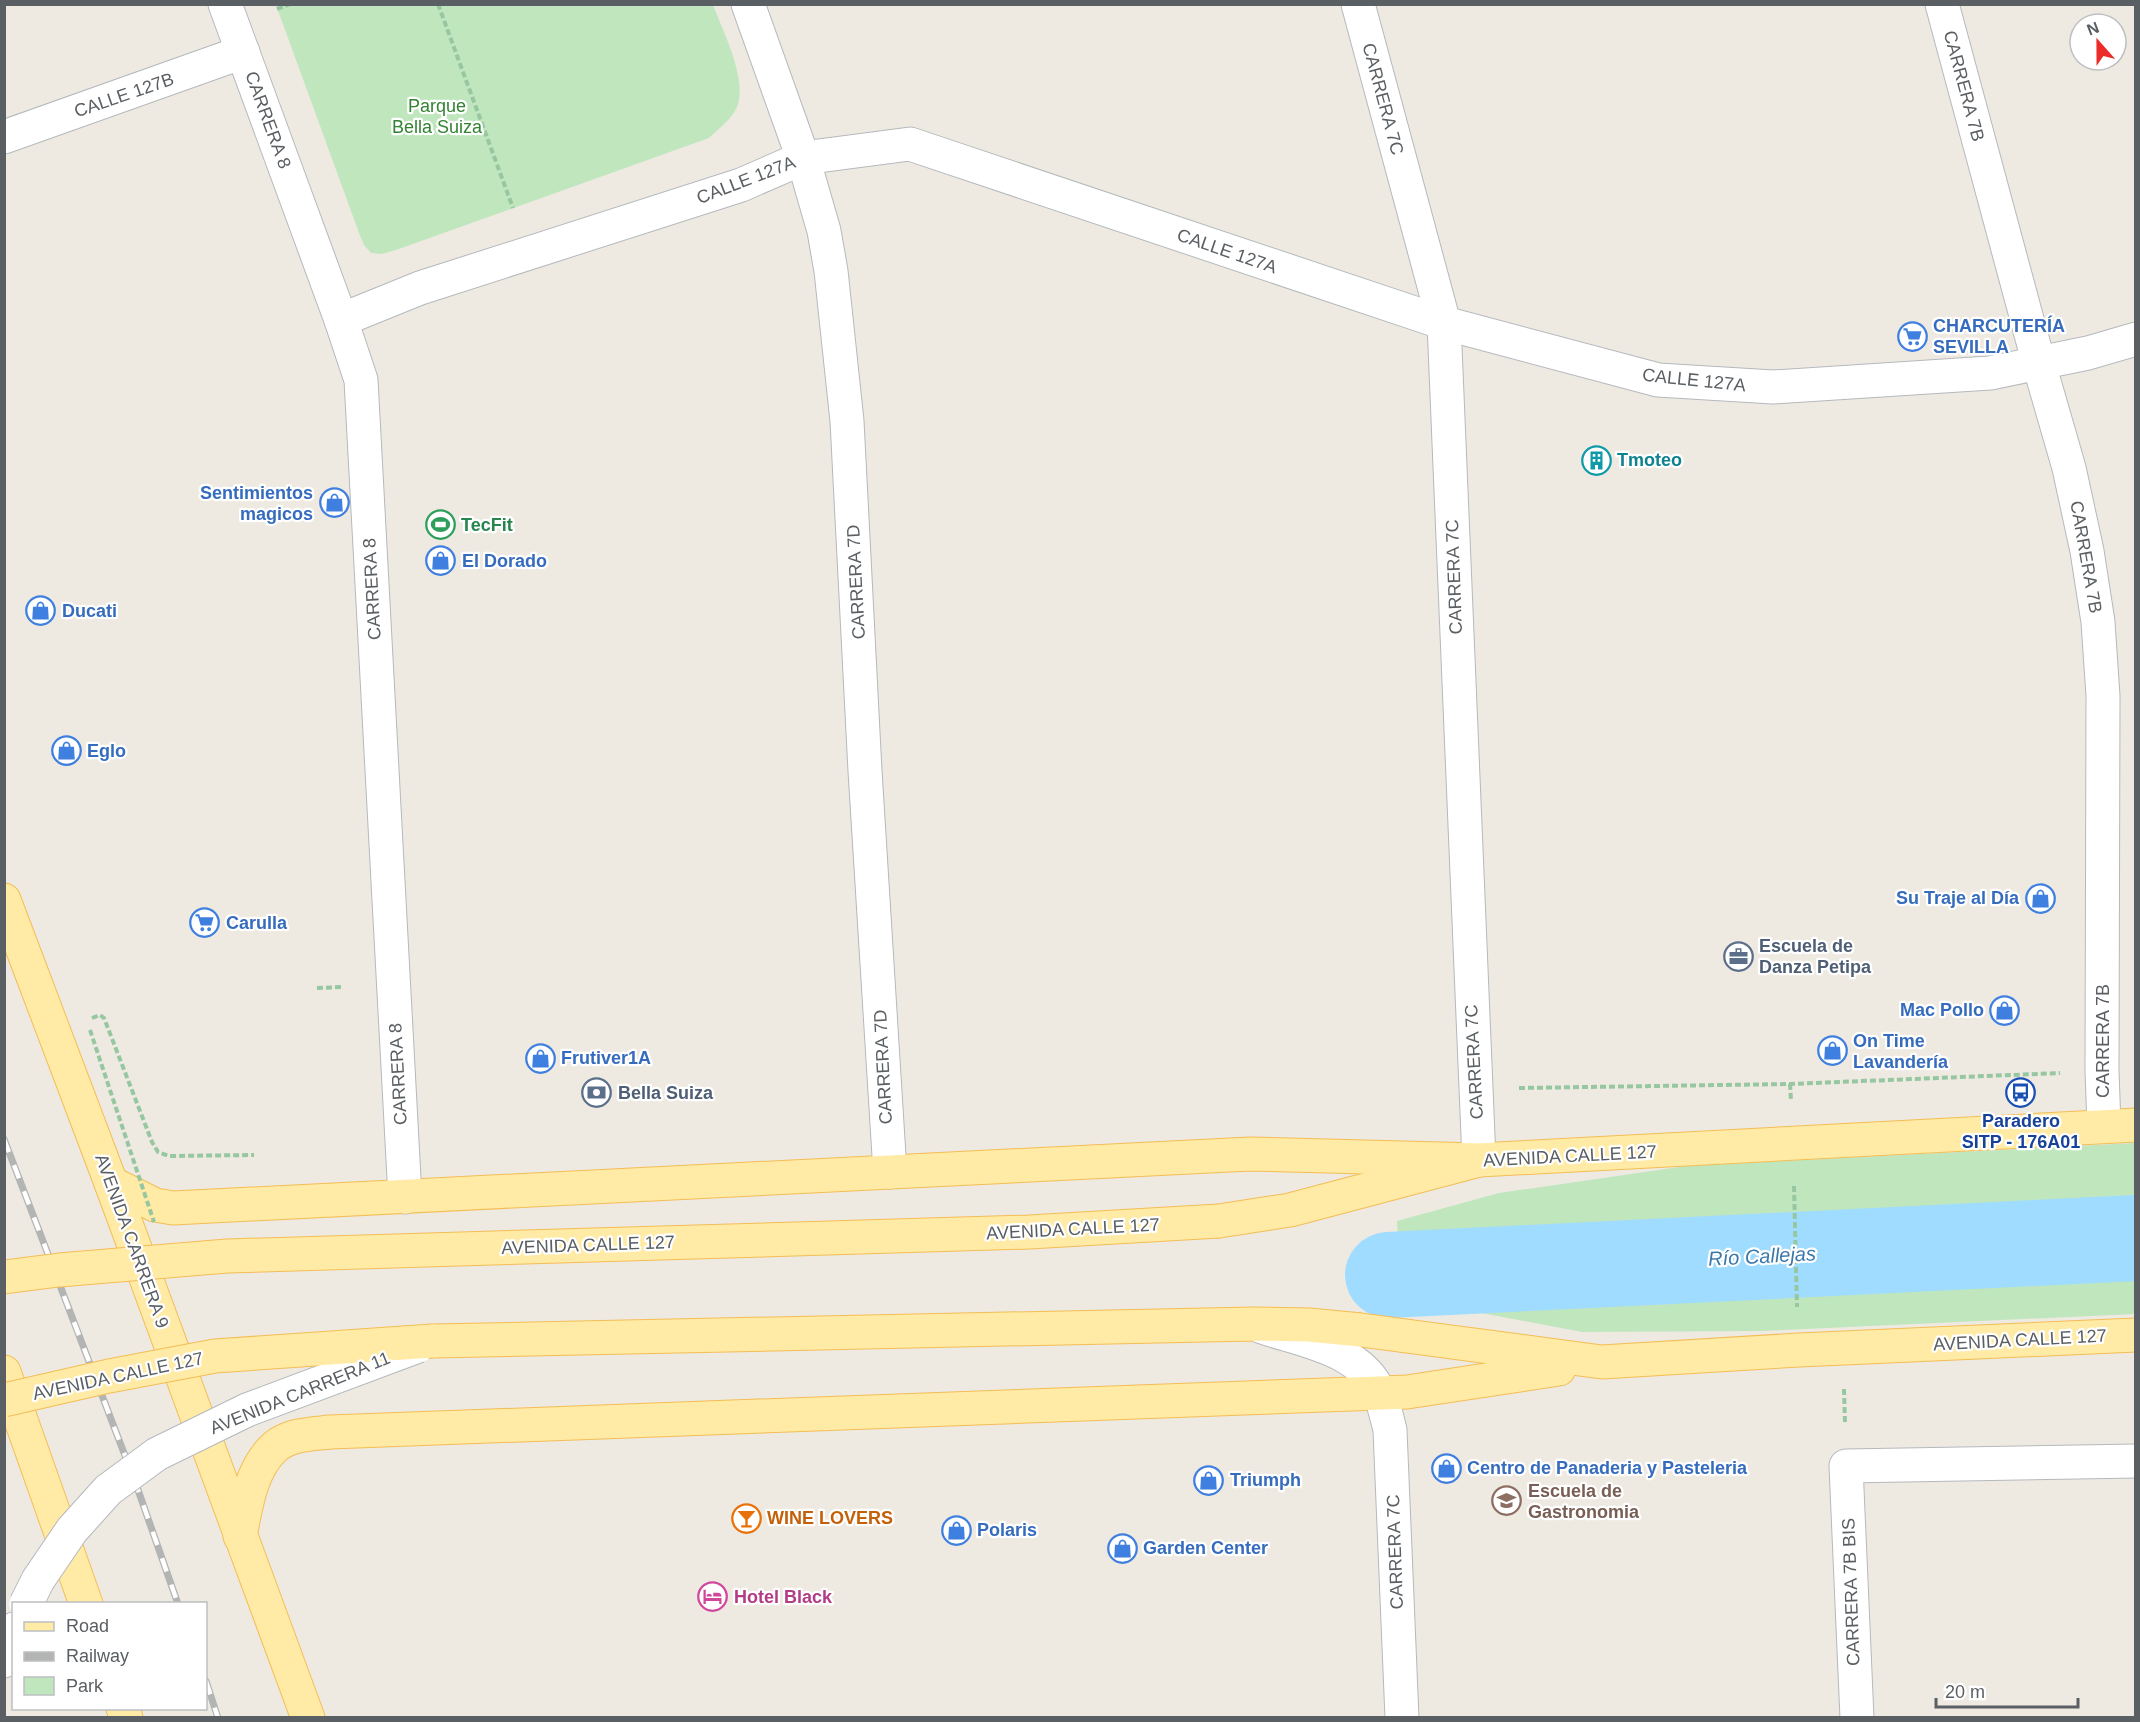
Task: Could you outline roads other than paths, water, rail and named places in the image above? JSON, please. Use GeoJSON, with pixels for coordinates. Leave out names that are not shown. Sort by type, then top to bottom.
{"type":"FeatureCollection","features":[{"type":"Feature","properties":{"kind":"main road","name":"AVENIDA CARRERA 9"},"geometry":{"type":"LineString","coordinates":[[4,900],[308,1718]]}},
{"type":"Feature","properties":{"kind":"main road","name":"AVENIDA CALLE 127"},"geometry":{"type":"LineString","coordinates":[[4,1278],[59,1270],[227,1256],[1029,1232],[1219,1221],[1290,1210],[1479,1160],[2120,1125]]}},
{"type":"Feature","properties":{"kind":"main road"},"geometry":{"type":"LineString","coordinates":[[111,1183],[155,1205],[172,1208],[1250,1154],[1479,1160]]}},
{"type":"Feature","properties":{"kind":"main road","name":"AVENIDA CALLE 127"},"geometry":{"type":"LineString","coordinates":[[4,1400],[109,1376],[215,1356],[432,1341],[1253,1324],[1309,1325],[1602,1362],[2136,1335]]}},
{"type":"Feature","properties":{"kind":"main road"},"geometry":{"type":"LineString","coordinates":[[240,1536],[248,1499],[264,1460],[277,1446],[303,1435],[330,1432],[1407,1392],[1602,1362]]}},
{"type":"Feature","properties":{"kind":"main road"},"geometry":{"type":"LineString","coordinates":[[4,1372],[85,1602]]}},
{"type":"Feature","properties":{"kind":"street","name":"CARRERA 8"},"geometry":{"type":"LineString","coordinates":[[225,4],[361,380],[405,1197]]}},
{"type":"Feature","properties":{"kind":"street","name":"CARRERA 7D"},"geometry":{"type":"LineString","coordinates":[[748,4],[803,158],[825,231],[831,271],[847,421],[865,771],[890,1172]]}},
{"type":"Feature","properties":{"kind":"street","name":"CARRERA 7C"},"geometry":{"type":"LineString","coordinates":[[1358,4],[1444,323],[1479,1160]]}},
{"type":"Feature","properties":{"kind":"street","name":"CARRERA 7B"},"geometry":{"type":"LineString","coordinates":[[1942,4],[2069,468],[2087,551],[2098,622],[2103,696],[2102,1071],[2120,1125]]}},
{"type":"Feature","properties":{"kind":"street","name":"CALLE 127B"},"geometry":{"type":"LineString","coordinates":[[4,136],[243,52]]}},
{"type":"Feature","properties":{"kind":"street","name":"CALLE 127A"},"geometry":{"type":"LineString","coordinates":[[341,320],[420,288],[741,185],[803,158],[910,144],[1444,323],[1658,380],[1773,387],[1990,374],[2136,339]]}},
{"type":"Feature","properties":{"kind":"street","name":"CARRERA 7C"},"geometry":{"type":"LineString","coordinates":[[1253,1324],[1344,1355],[1358,1364],[1379,1392],[1390,1430],[1402,1718]]}},
{"type":"Feature","properties":{"kind":"street","name":"AVENIDA CARRERA 11"},"geometry":{"type":"LineString","coordinates":[[27,1602],[38,1580],[72,1530],[108,1490],[158,1454],[247,1410],[432,1341]]}},
{"type":"Feature","properties":{"kind":"street","name":"CARRERA 7B BIS"},"geometry":{"type":"LineString","coordinates":[[1857,1718],[1846,1466],[2136,1461]]}},
{"type":"Feature","properties":{"kind":"street"},"geometry":{"type":"LineString","coordinates":[[4,1661],[12,1635]]}},
{"type":"Feature","properties":{"kind":"waterway","name":"Río Callejas"},"geometry":{"type":"LineString","coordinates":[[1388,1275],[2136,1238]]}},
{"type":"Feature","properties":{"kind":"railway"},"geometry":{"type":"LineString","coordinates":[[4,1139],[137,1487],[177,1602]]}},
{"type":"Feature","properties":{"kind":"railway"},"geometry":{"type":"LineString","coordinates":[[207,1684],[218,1718]]}},
{"type":"Feature","properties":{"kind":"place","name":"CHARCUTERÍA SEVILLA"},"geometry":{"type":"Point","coordinates":[1912,336]}},
{"type":"Feature","properties":{"kind":"place","name":"Tmoteo"},"geometry":{"type":"Point","coordinates":[1596,460]}},
{"type":"Feature","properties":{"kind":"place","name":"Sentimientos magicos"},"geometry":{"type":"Point","coordinates":[334,503]}},
{"type":"Feature","properties":{"kind":"place","name":"TecFit"},"geometry":{"type":"Point","coordinates":[440,525]}},
{"type":"Feature","properties":{"kind":"place","name":"El Dorado"},"geometry":{"type":"Point","coordinates":[441,561]}},
{"type":"Feature","properties":{"kind":"place","name":"Ducati"},"geometry":{"type":"Point","coordinates":[41,611]}},
{"type":"Feature","properties":{"kind":"place","name":"Eglo"},"geometry":{"type":"Point","coordinates":[66,751]}},
{"type":"Feature","properties":{"kind":"place","name":"Su Traje al Día"},"geometry":{"type":"Point","coordinates":[2040,898]}},
{"type":"Feature","properties":{"kind":"place","name":"Carulla"},"geometry":{"type":"Point","coordinates":[205,923]}},
{"type":"Feature","properties":{"kind":"place","name":"Escuela de Danza Petipa"},"geometry":{"type":"Point","coordinates":[1738,956]}},
{"type":"Feature","properties":{"kind":"place","name":"Mac Pollo"},"geometry":{"type":"Point","coordinates":[2005,1010]}},
{"type":"Feature","properties":{"kind":"place","name":"On Time Lavandería"},"geometry":{"type":"Point","coordinates":[1832,1051]}},
{"type":"Feature","properties":{"kind":"place","name":"Frutiver1A"},"geometry":{"type":"Point","coordinates":[540,1058]}},
{"type":"Feature","properties":{"kind":"place","name":"Paradero SITP - 176A01"},"geometry":{"type":"Point","coordinates":[2021,1092]}},
{"type":"Feature","properties":{"kind":"place","name":"Bella Suiza"},"geometry":{"type":"Point","coordinates":[597,1093]}},
{"type":"Feature","properties":{"kind":"place","name":"Centro de Panaderia y Pasteleria"},"geometry":{"type":"Point","coordinates":[1446,1468]}},
{"type":"Feature","properties":{"kind":"place","name":"Triumph"},"geometry":{"type":"Point","coordinates":[1209,1480]}},
{"type":"Feature","properties":{"kind":"place","name":"Escuela de Gastronomia"},"geometry":{"type":"Point","coordinates":[1507,1501]}},
{"type":"Feature","properties":{"kind":"place","name":"WINE LOVERS"},"geometry":{"type":"Point","coordinates":[746,1518]}},
{"type":"Feature","properties":{"kind":"place","name":"Polaris"},"geometry":{"type":"Point","coordinates":[956,1530]}},
{"type":"Feature","properties":{"kind":"place","name":"Garden Center"},"geometry":{"type":"Point","coordinates":[1122,1548]}},
{"type":"Feature","properties":{"kind":"place","name":"Hotel Black"},"geometry":{"type":"Point","coordinates":[713,1597]}},
{"type":"Feature","properties":{"kind":"park label","name":"Parque Bella Suiza"},"geometry":{"type":"Point","coordinates":[437,116]}}]}
